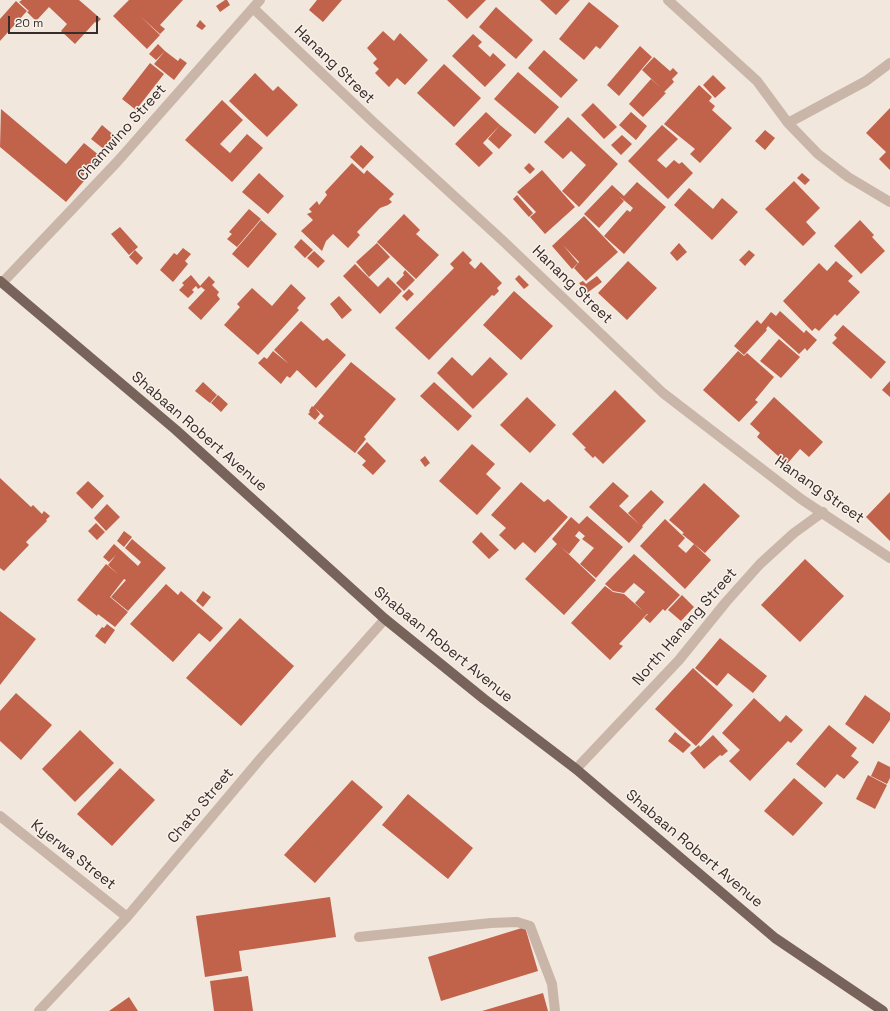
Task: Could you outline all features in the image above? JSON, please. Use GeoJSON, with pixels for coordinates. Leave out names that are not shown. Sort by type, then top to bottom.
{"type":"FeatureCollection","features":[{"type":"Feature","properties":{"kind":"main road","name":"Shabaan Robert Avenue"},"geometry":{"type":"LineString","coordinates":[[1,282],[176,430],[385,619],[484,699],[576,769],[775,938],[883,1011]]}},
{"type":"Feature","properties":{"kind":"street"},"geometry":{"type":"LineString","coordinates":[[668,0],[757,81],[788,123],[818,154],[848,177],[890,202]]}},
{"type":"Feature","properties":{"kind":"street","name":"Chamwino Street"},"geometry":{"type":"LineString","coordinates":[[1,282],[117,162],[257,4]]}},
{"type":"Feature","properties":{"kind":"street","name":"Hanang Street"},"geometry":{"type":"LineString","coordinates":[[257,4],[372,121],[502,240],[663,393],[802,499],[890,558]]}},
{"type":"Feature","properties":{"kind":"street"},"geometry":{"type":"LineString","coordinates":[[788,123],[866,80],[890,62]]}},
{"type":"Feature","properties":{"kind":"street","name":"North Hanang Street"},"geometry":{"type":"LineString","coordinates":[[576,769],[679,660],[726,602],[760,564],[794,533],[823,512]]}},
{"type":"Feature","properties":{"kind":"street","name":"Chato Street"},"geometry":{"type":"LineString","coordinates":[[39,1011],[127,917],[261,758],[385,619]]}},
{"type":"Feature","properties":{"kind":"street","name":"Kyerwa Street"},"geometry":{"type":"LineString","coordinates":[[0,816],[127,917]]}},
{"type":"Feature","properties":{"kind":"street"},"geometry":{"type":"LineString","coordinates":[[360,937],[491,923],[518,922],[530,926],[552,984],[555,1011]]}},
{"type":"Feature","properties":{"kind":"building"},"geometry":{"type":"Polygon","coordinates":[[[22,0],[79,0],[101,19],[97,23],[95,22],[75,44],[61,31],[67,24],[49,7],[36,21],[27,12],[29,11],[19,2],[22,0]]]}},
{"type":"Feature","properties":{"kind":"building"},"geometry":{"type":"Polygon","coordinates":[[[129,0],[183,0],[160,25],[165,29],[160,34],[140,16],[160,35],[147,49],[113,16],[129,0]]]}},
{"type":"Feature","properties":{"kind":"building"},"geometry":{"type":"Polygon","coordinates":[[[227,0],[230,5],[220,12],[216,6],[227,0]]]}},
{"type":"Feature","properties":{"kind":"building"},"geometry":{"type":"Polygon","coordinates":[[[317,0],[342,0],[323,22],[309,10],[317,0]]]}},
{"type":"Feature","properties":{"kind":"building"},"geometry":{"type":"Polygon","coordinates":[[[447,0],[486,0],[467,19],[447,0]]]}},
{"type":"Feature","properties":{"kind":"building"},"geometry":{"type":"Polygon","coordinates":[[[540,0],[570,0],[556,15],[540,0]]]}},
{"type":"Feature","properties":{"kind":"building"},"geometry":{"type":"Polygon","coordinates":[[[16,1],[27,11],[0,41],[0,19],[16,1]]]}},
{"type":"Feature","properties":{"kind":"building"},"geometry":{"type":"Polygon","coordinates":[[[589,2],[619,26],[600,49],[596,46],[584,60],[559,39],[589,2]]]}},
{"type":"Feature","properties":{"kind":"building"},"geometry":{"type":"Polygon","coordinates":[[[496,7],[533,40],[516,59],[479,27],[496,7]]]}},
{"type":"Feature","properties":{"kind":"building"},"geometry":{"type":"Polygon","coordinates":[[[200,20],[206,26],[202,30],[196,26],[200,20]]]}},
{"type":"Feature","properties":{"kind":"building"},"geometry":{"type":"Polygon","coordinates":[[[383,31],[394,41],[400,33],[428,60],[405,85],[397,78],[389,87],[375,73],[379,69],[373,63],[377,59],[367,48],[383,31]]]}},
{"type":"Feature","properties":{"kind":"building"},"geometry":{"type":"Polygon","coordinates":[[[473,34],[482,42],[478,46],[490,57],[493,53],[506,65],[485,87],[452,56],[473,34]]]}},
{"type":"Feature","properties":{"kind":"building"},"geometry":{"type":"Polygon","coordinates":[[[158,44],[165,51],[156,60],[149,54],[158,44]]]}},
{"type":"Feature","properties":{"kind":"building"},"geometry":{"type":"Polygon","coordinates":[[[640,46],[652,57],[619,96],[607,85],[640,46]]]}},
{"type":"Feature","properties":{"kind":"building"},"geometry":{"type":"Polygon","coordinates":[[[544,50],[578,80],[561,98],[528,68],[544,50]]]}},
{"type":"Feature","properties":{"kind":"building"},"geometry":{"type":"Polygon","coordinates":[[[165,51],[178,61],[180,58],[187,63],[174,80],[154,64],[165,51]]]}},
{"type":"Feature","properties":{"kind":"building"},"geometry":{"type":"Polygon","coordinates":[[[654,57],[670,71],[673,68],[678,73],[672,79],[674,82],[664,92],[666,93],[643,117],[629,104],[651,79],[661,88],[642,70],[654,57]]]}},
{"type":"Feature","properties":{"kind":"building"},"geometry":{"type":"Polygon","coordinates":[[[150,63],[164,74],[136,110],[122,99],[150,63]]]}},
{"type":"Feature","properties":{"kind":"building"},"geometry":{"type":"Polygon","coordinates":[[[444,64],[481,98],[454,127],[417,93],[444,64]]]}},
{"type":"Feature","properties":{"kind":"building"},"geometry":{"type":"Polygon","coordinates":[[[518,72],[559,107],[535,134],[494,99],[518,72]]]}},
{"type":"Feature","properties":{"kind":"building"},"geometry":{"type":"Polygon","coordinates":[[[255,73],[273,91],[278,86],[298,105],[267,137],[229,101],[255,73]]]}},
{"type":"Feature","properties":{"kind":"building"},"geometry":{"type":"Polygon","coordinates":[[[713,75],[726,88],[715,98],[703,85],[713,75]]]}},
{"type":"Feature","properties":{"kind":"building"},"geometry":{"type":"Polygon","coordinates":[[[699,85],[712,97],[709,101],[715,106],[712,110],[732,128],[700,163],[690,154],[695,149],[664,124],[699,85]]]}},
{"type":"Feature","properties":{"kind":"building"},"geometry":{"type":"Polygon","coordinates":[[[222,100],[243,120],[220,144],[230,153],[247,134],[263,148],[232,182],[185,140],[222,100]]]}},
{"type":"Feature","properties":{"kind":"building"},"geometry":{"type":"Polygon","coordinates":[[[593,103],[617,127],[604,139],[581,115],[593,103]]]}},
{"type":"Feature","properties":{"kind":"building"},"geometry":{"type":"Polygon","coordinates":[[[890,108],[890,170],[879,159],[886,152],[866,133],[890,108]]]}},
{"type":"Feature","properties":{"kind":"building"},"geometry":{"type":"Polygon","coordinates":[[[1,109],[66,164],[84,143],[100,156],[81,178],[84,181],[66,202],[0,147],[1,109]]]}},
{"type":"Feature","properties":{"kind":"building"},"geometry":{"type":"Polygon","coordinates":[[[486,112],[500,125],[483,143],[493,153],[479,167],[455,144],[486,112]]]}},
{"type":"Feature","properties":{"kind":"building"},"geometry":{"type":"Polygon","coordinates":[[[631,112],[647,126],[636,140],[619,125],[631,112]]]}},
{"type":"Feature","properties":{"kind":"building"},"geometry":{"type":"Polygon","coordinates":[[[568,117],[618,164],[579,207],[562,191],[586,165],[571,151],[563,159],[544,142],[568,117]]]}},
{"type":"Feature","properties":{"kind":"building"},"geometry":{"type":"Polygon","coordinates":[[[102,125],[116,137],[105,150],[91,139],[102,125]]]}},
{"type":"Feature","properties":{"kind":"building"},"geometry":{"type":"Polygon","coordinates":[[[500,125],[512,135],[499,149],[488,139],[500,125]]]}},
{"type":"Feature","properties":{"kind":"building"},"geometry":{"type":"Polygon","coordinates":[[[662,125],[678,139],[657,160],[666,168],[674,160],[679,164],[682,162],[693,173],[668,199],[628,161],[662,125]]]}},
{"type":"Feature","properties":{"kind":"building"},"geometry":{"type":"Polygon","coordinates":[[[765,130],[775,138],[765,150],[755,141],[765,130]]]}},
{"type":"Feature","properties":{"kind":"building"},"geometry":{"type":"Polygon","coordinates":[[[622,135],[632,144],[621,155],[611,145],[622,135]]]}},
{"type":"Feature","properties":{"kind":"building"},"geometry":{"type":"Polygon","coordinates":[[[361,145],[374,157],[363,169],[350,157],[361,145]]]}},
{"type":"Feature","properties":{"kind":"building"},"geometry":{"type":"Polygon","coordinates":[[[352,163],[364,174],[367,170],[394,194],[389,199],[392,202],[380,208],[357,232],[360,235],[348,248],[333,234],[326,241],[322,251],[301,231],[313,220],[307,214],[312,212],[309,209],[317,201],[319,205],[327,195],[325,192],[352,163]]]}},
{"type":"Feature","properties":{"kind":"building"},"geometry":{"type":"Polygon","coordinates":[[[529,163],[535,169],[530,174],[524,168],[529,163]]]}},
{"type":"Feature","properties":{"kind":"building"},"geometry":{"type":"Polygon","coordinates":[[[542,170],[575,207],[545,234],[530,217],[536,212],[517,192],[542,170]]]}},
{"type":"Feature","properties":{"kind":"building"},"geometry":{"type":"Polygon","coordinates":[[[259,173],[284,196],[268,214],[242,192],[259,173]]]}},
{"type":"Feature","properties":{"kind":"building"},"geometry":{"type":"Polygon","coordinates":[[[802,173],[810,180],[805,185],[797,178],[802,173]]]}},
{"type":"Feature","properties":{"kind":"building"},"geometry":{"type":"Polygon","coordinates":[[[794,181],[820,208],[806,222],[816,233],[803,246],[765,209],[794,181]]]}},
{"type":"Feature","properties":{"kind":"building"},"geometry":{"type":"Polygon","coordinates":[[[637,182],[666,207],[624,254],[604,236],[627,210],[630,212],[633,208],[619,196],[624,201],[599,228],[584,214],[612,185],[624,196],[637,182]]]}},
{"type":"Feature","properties":{"kind":"building"},"geometry":{"type":"Polygon","coordinates":[[[689,188],[713,209],[722,198],[738,212],[712,240],[674,205],[689,188]]]}},
{"type":"Feature","properties":{"kind":"building"},"geometry":{"type":"Polygon","coordinates":[[[517,195],[533,213],[529,217],[513,199],[517,195]]]}},
{"type":"Feature","properties":{"kind":"building"},"geometry":{"type":"Polygon","coordinates":[[[249,209],[261,219],[237,247],[227,239],[232,234],[229,232],[249,209]]]}},
{"type":"Feature","properties":{"kind":"building"},"geometry":{"type":"Polygon","coordinates":[[[404,214],[420,230],[416,234],[439,255],[416,279],[377,242],[404,214]]]}},
{"type":"Feature","properties":{"kind":"building"},"geometry":{"type":"Polygon","coordinates":[[[584,216],[618,252],[586,281],[574,268],[579,262],[563,245],[578,263],[572,269],[552,246],[584,216]]]}},
{"type":"Feature","properties":{"kind":"building"},"geometry":{"type":"Polygon","coordinates":[[[261,220],[277,234],[248,268],[232,254],[261,220]]]}},
{"type":"Feature","properties":{"kind":"building"},"geometry":{"type":"Polygon","coordinates":[[[860,220],[874,235],[872,237],[885,251],[861,274],[834,246],[860,220]]]}},
{"type":"Feature","properties":{"kind":"building"},"geometry":{"type":"Polygon","coordinates":[[[120,227],[138,247],[129,255],[111,234],[120,227]]]}},
{"type":"Feature","properties":{"kind":"building"},"geometry":{"type":"Polygon","coordinates":[[[301,239],[313,250],[305,258],[294,247],[301,239]]]}},
{"type":"Feature","properties":{"kind":"building"},"geometry":{"type":"Polygon","coordinates":[[[377,243],[390,257],[369,277],[356,262],[377,243]]]}},
{"type":"Feature","properties":{"kind":"building"},"geometry":{"type":"Polygon","coordinates":[[[679,243],[687,252],[677,261],[670,253],[679,243]]]}},
{"type":"Feature","properties":{"kind":"building"},"geometry":{"type":"Polygon","coordinates":[[[183,248],[191,254],[185,261],[188,264],[173,282],[160,270],[174,253],[177,255],[183,248]]]}},
{"type":"Feature","properties":{"kind":"building"},"geometry":{"type":"Polygon","coordinates":[[[135,250],[143,258],[137,265],[129,257],[135,250]]]}},
{"type":"Feature","properties":{"kind":"building"},"geometry":{"type":"Polygon","coordinates":[[[749,250],[755,255],[745,266],[739,260],[749,250]]]}},
{"type":"Feature","properties":{"kind":"building"},"geometry":{"type":"Polygon","coordinates":[[[314,251],[325,261],[318,268],[307,258],[314,251]]]}},
{"type":"Feature","properties":{"kind":"building"},"geometry":{"type":"Polygon","coordinates":[[[463,251],[472,260],[469,263],[475,269],[481,262],[502,283],[497,288],[499,291],[494,296],[492,295],[429,360],[395,328],[454,268],[450,264],[463,251]]]}},
{"type":"Feature","properties":{"kind":"building"},"geometry":{"type":"Polygon","coordinates":[[[628,261],[657,288],[627,320],[598,293],[628,261]]]}},
{"type":"Feature","properties":{"kind":"building"},"geometry":{"type":"Polygon","coordinates":[[[836,261],[853,276],[848,281],[860,292],[837,316],[835,314],[819,331],[815,328],[812,331],[783,301],[819,263],[827,271],[836,261]]]}},
{"type":"Feature","properties":{"kind":"building"},"geometry":{"type":"Polygon","coordinates":[[[355,264],[378,287],[388,277],[402,291],[380,314],[343,276],[355,264]]]}},
{"type":"Feature","properties":{"kind":"building"},"geometry":{"type":"Polygon","coordinates":[[[405,270],[415,280],[404,291],[396,283],[404,275],[403,273],[405,270]]]}},
{"type":"Feature","properties":{"kind":"building"},"geometry":{"type":"Polygon","coordinates":[[[191,275],[201,287],[198,289],[196,286],[192,290],[194,292],[188,298],[179,290],[184,285],[182,283],[191,275]]]}},
{"type":"Feature","properties":{"kind":"building"},"geometry":{"type":"Polygon","coordinates":[[[519,275],[529,285],[524,289],[515,279],[519,275]]]}},
{"type":"Feature","properties":{"kind":"building"},"geometry":{"type":"Polygon","coordinates":[[[209,276],[215,282],[212,285],[219,292],[217,295],[220,299],[201,320],[188,308],[205,290],[200,286],[209,276]]]}},
{"type":"Feature","properties":{"kind":"building"},"geometry":{"type":"Polygon","coordinates":[[[597,276],[602,282],[587,293],[579,283],[583,281],[586,284],[597,276]]]}},
{"type":"Feature","properties":{"kind":"building"},"geometry":{"type":"Polygon","coordinates":[[[291,284],[306,298],[297,308],[299,310],[258,355],[224,325],[240,307],[237,304],[252,288],[272,306],[291,284]]]}},
{"type":"Feature","properties":{"kind":"building"},"geometry":{"type":"Polygon","coordinates":[[[409,289],[414,294],[407,301],[402,296],[409,289]]]}},
{"type":"Feature","properties":{"kind":"building"},"geometry":{"type":"Polygon","coordinates":[[[514,291],[553,326],[521,360],[483,325],[514,291]]]}},
{"type":"Feature","properties":{"kind":"building"},"geometry":{"type":"Polygon","coordinates":[[[339,296],[352,310],[342,319],[330,304],[339,296]]]}},
{"type":"Feature","properties":{"kind":"building"},"geometry":{"type":"Polygon","coordinates":[[[780,311],[804,333],[806,330],[817,340],[807,351],[805,348],[799,354],[768,326],[766,329],[767,330],[744,355],[734,346],[757,320],[761,324],[771,312],[776,316],[780,311]]]}},
{"type":"Feature","properties":{"kind":"building"},"geometry":{"type":"Polygon","coordinates":[[[301,321],[323,341],[327,338],[346,355],[316,388],[297,370],[290,378],[287,376],[281,384],[258,363],[264,357],[267,359],[273,351],[289,364],[274,350],[301,321]]]}},
{"type":"Feature","properties":{"kind":"building"},"geometry":{"type":"Polygon","coordinates":[[[843,325],[886,362],[871,379],[832,343],[837,338],[834,335],[843,325]]]}},
{"type":"Feature","properties":{"kind":"building"},"geometry":{"type":"Polygon","coordinates":[[[779,339],[800,357],[781,378],[760,361],[779,339]]]}},
{"type":"Feature","properties":{"kind":"building"},"geometry":{"type":"Polygon","coordinates":[[[738,351],[744,356],[747,353],[774,377],[755,400],[758,402],[739,422],[703,390],[738,351]]]}},
{"type":"Feature","properties":{"kind":"building"},"geometry":{"type":"Polygon","coordinates":[[[452,357],[472,376],[490,357],[508,374],[473,409],[437,373],[452,357]]]}},
{"type":"Feature","properties":{"kind":"building"},"geometry":{"type":"Polygon","coordinates":[[[351,362],[396,399],[364,437],[366,439],[355,453],[318,423],[324,416],[315,408],[320,414],[315,420],[308,414],[312,406],[313,407],[351,362]]]}},
{"type":"Feature","properties":{"kind":"building"},"geometry":{"type":"Polygon","coordinates":[[[890,381],[890,397],[882,390],[890,381]]]}},
{"type":"Feature","properties":{"kind":"building"},"geometry":{"type":"Polygon","coordinates":[[[203,382],[217,395],[210,403],[195,391],[203,382]]]}},
{"type":"Feature","properties":{"kind":"building"},"geometry":{"type":"Polygon","coordinates":[[[434,382],[472,416],[458,431],[420,396],[434,382]]]}},
{"type":"Feature","properties":{"kind":"building"},"geometry":{"type":"Polygon","coordinates":[[[615,390],[646,421],[603,464],[595,456],[593,458],[584,449],[586,448],[572,434],[615,390]]]}},
{"type":"Feature","properties":{"kind":"building"},"geometry":{"type":"Polygon","coordinates":[[[218,395],[228,404],[221,412],[211,403],[218,395]]]}},
{"type":"Feature","properties":{"kind":"building"},"geometry":{"type":"Polygon","coordinates":[[[527,397],[556,425],[530,453],[500,425],[527,397]]]}},
{"type":"Feature","properties":{"kind":"building"},"geometry":{"type":"Polygon","coordinates":[[[774,397],[823,442],[809,457],[800,449],[787,464],[757,437],[760,433],[750,424],[774,397]]]}},
{"type":"Feature","properties":{"kind":"building"},"geometry":{"type":"Polygon","coordinates":[[[367,442],[386,461],[373,475],[362,465],[366,461],[357,453],[367,442]]]}},
{"type":"Feature","properties":{"kind":"building"},"geometry":{"type":"Polygon","coordinates":[[[472,444],[495,464],[486,474],[501,488],[477,515],[439,481],[472,444]]]}},
{"type":"Feature","properties":{"kind":"building"},"geometry":{"type":"Polygon","coordinates":[[[425,456],[430,463],[425,467],[420,460],[425,456]]]}},
{"type":"Feature","properties":{"kind":"building"},"geometry":{"type":"Polygon","coordinates":[[[0,478],[31,507],[33,505],[42,514],[44,511],[50,516],[26,542],[29,545],[4,571],[0,568],[0,478]]]}},
{"type":"Feature","properties":{"kind":"building"},"geometry":{"type":"Polygon","coordinates":[[[88,481],[104,496],[92,509],[76,493],[88,481]]]}},
{"type":"Feature","properties":{"kind":"building"},"geometry":{"type":"Polygon","coordinates":[[[521,482],[544,502],[548,499],[568,517],[535,553],[523,542],[515,550],[499,535],[506,528],[491,515],[521,482]]]}},
{"type":"Feature","properties":{"kind":"building"},"geometry":{"type":"Polygon","coordinates":[[[613,482],[629,496],[619,506],[640,525],[628,513],[651,490],[664,502],[629,543],[589,507],[613,482]]]}},
{"type":"Feature","properties":{"kind":"building"},"geometry":{"type":"Polygon","coordinates":[[[704,483],[740,516],[705,553],[682,534],[684,533],[669,520],[704,483]]]}},
{"type":"Feature","properties":{"kind":"building"},"geometry":{"type":"Polygon","coordinates":[[[890,492],[890,541],[866,517],[890,492]]]}},
{"type":"Feature","properties":{"kind":"building"},"geometry":{"type":"Polygon","coordinates":[[[107,504],[120,517],[106,531],[94,518],[107,504]]]}},
{"type":"Feature","properties":{"kind":"building"},"geometry":{"type":"Polygon","coordinates":[[[587,516],[623,547],[596,578],[580,564],[594,548],[582,539],[585,536],[579,531],[575,536],[580,540],[569,554],[560,546],[596,580],[564,615],[525,579],[557,544],[552,539],[571,517],[579,524],[587,516]]]}},
{"type":"Feature","properties":{"kind":"building"},"geometry":{"type":"Polygon","coordinates":[[[665,519],[685,538],[678,546],[686,553],[694,544],[711,560],[685,589],[640,546],[665,519]]]}},
{"type":"Feature","properties":{"kind":"building"},"geometry":{"type":"Polygon","coordinates":[[[96,523],[105,532],[97,540],[88,531],[96,523]]]}},
{"type":"Feature","properties":{"kind":"building"},"geometry":{"type":"Polygon","coordinates":[[[124,531],[132,537],[124,547],[117,541],[124,531]]]}},
{"type":"Feature","properties":{"kind":"building"},"geometry":{"type":"Polygon","coordinates":[[[481,532],[499,550],[489,559],[472,542],[481,532]]]}},
{"type":"Feature","properties":{"kind":"building"},"geometry":{"type":"Polygon","coordinates":[[[132,539],[166,568],[128,611],[111,597],[126,580],[124,579],[110,597],[128,612],[115,627],[98,614],[97,616],[77,600],[106,564],[119,575],[108,565],[116,555],[109,562],[103,557],[114,544],[138,566],[141,562],[125,548],[132,539]]]}},
{"type":"Feature","properties":{"kind":"building"},"geometry":{"type":"Polygon","coordinates":[[[634,554],[680,595],[665,611],[663,609],[650,623],[644,618],[647,614],[619,644],[623,646],[610,660],[571,623],[605,586],[613,592],[624,594],[643,611],[635,603],[645,592],[634,583],[624,593],[613,591],[605,584],[634,554]]]}},
{"type":"Feature","properties":{"kind":"building"},"geometry":{"type":"Polygon","coordinates":[[[805,559],[844,596],[800,642],[761,605],[805,559]]]}},
{"type":"Feature","properties":{"kind":"building"},"geometry":{"type":"Polygon","coordinates":[[[166,584],[178,595],[181,591],[223,628],[210,642],[199,633],[173,662],[130,624],[166,584]]]}},
{"type":"Feature","properties":{"kind":"building"},"geometry":{"type":"Polygon","coordinates":[[[203,591],[211,597],[203,607],[196,601],[203,591]]]}},
{"type":"Feature","properties":{"kind":"building"},"geometry":{"type":"Polygon","coordinates":[[[682,595],[694,607],[681,621],[668,610],[682,595]]]}},
{"type":"Feature","properties":{"kind":"building"},"geometry":{"type":"Polygon","coordinates":[[[0,611],[36,639],[0,685],[0,611]]]}},
{"type":"Feature","properties":{"kind":"building"},"geometry":{"type":"Polygon","coordinates":[[[240,618],[294,666],[241,726],[186,678],[240,618]]]}},
{"type":"Feature","properties":{"kind":"building"},"geometry":{"type":"Polygon","coordinates":[[[107,624],[115,630],[105,644],[95,636],[102,627],[104,628],[107,624]]]}},
{"type":"Feature","properties":{"kind":"building"},"geometry":{"type":"Polygon","coordinates":[[[720,638],[767,676],[753,693],[728,673],[717,686],[695,668],[720,638]]]}},
{"type":"Feature","properties":{"kind":"building"},"geometry":{"type":"Polygon","coordinates":[[[693,668],[733,705],[696,746],[655,709],[693,668]]]}},
{"type":"Feature","properties":{"kind":"building"},"geometry":{"type":"Polygon","coordinates":[[[16,693],[52,725],[21,760],[0,741],[0,711],[16,693]]]}},
{"type":"Feature","properties":{"kind":"building"},"geometry":{"type":"Polygon","coordinates":[[[865,695],[890,713],[890,720],[873,744],[845,724],[865,695]]]}},
{"type":"Feature","properties":{"kind":"building"},"geometry":{"type":"Polygon","coordinates":[[[754,698],[780,722],[786,715],[803,730],[791,743],[788,741],[750,781],[729,761],[740,750],[722,733],[754,698]]]}},
{"type":"Feature","properties":{"kind":"building"},"geometry":{"type":"Polygon","coordinates":[[[829,725],[857,748],[851,756],[859,762],[844,779],[837,774],[825,788],[796,764],[829,725]]]}},
{"type":"Feature","properties":{"kind":"building"},"geometry":{"type":"Polygon","coordinates":[[[80,730],[114,763],[75,802],[42,769],[80,730]]]}},
{"type":"Feature","properties":{"kind":"building"},"geometry":{"type":"Polygon","coordinates":[[[675,732],[691,745],[683,753],[668,741],[675,732]]]}},
{"type":"Feature","properties":{"kind":"building"},"geometry":{"type":"Polygon","coordinates":[[[713,735],[728,751],[722,756],[720,755],[704,769],[690,753],[699,745],[700,747],[713,735]]]}},
{"type":"Feature","properties":{"kind":"building"},"geometry":{"type":"Polygon","coordinates":[[[878,761],[890,767],[890,778],[887,784],[871,776],[878,761]]]}},
{"type":"Feature","properties":{"kind":"building"},"geometry":{"type":"Polygon","coordinates":[[[120,768],[155,800],[112,846],[77,814],[120,768]]]}},
{"type":"Feature","properties":{"kind":"building"},"geometry":{"type":"Polygon","coordinates":[[[868,775],[887,785],[875,809],[856,799],[868,775]]]}},
{"type":"Feature","properties":{"kind":"building"},"geometry":{"type":"Polygon","coordinates":[[[794,778],[823,803],[793,836],[764,811],[794,778]]]}},
{"type":"Feature","properties":{"kind":"building"},"geometry":{"type":"Polygon","coordinates":[[[352,780],[383,807],[315,883],[284,855],[352,780]]]}},
{"type":"Feature","properties":{"kind":"building"},"geometry":{"type":"Polygon","coordinates":[[[408,794],[473,848],[448,879],[382,825],[408,794]]]}},
{"type":"Feature","properties":{"kind":"building"},"geometry":{"type":"Polygon","coordinates":[[[330,897],[336,937],[239,951],[242,971],[205,977],[196,916],[330,897]]]}},
{"type":"Feature","properties":{"kind":"building"},"geometry":{"type":"Polygon","coordinates":[[[525,927],[538,971],[441,1001],[428,957],[525,927]]]}},
{"type":"Feature","properties":{"kind":"building"},"geometry":{"type":"Polygon","coordinates":[[[248,976],[253,1011],[214,1011],[210,981],[248,976]]]}},
{"type":"Feature","properties":{"kind":"building"},"geometry":{"type":"Polygon","coordinates":[[[543,993],[548,1011],[482,1011],[543,993]]]}},
{"type":"Feature","properties":{"kind":"building"},"geometry":{"type":"Polygon","coordinates":[[[129,997],[138,1011],[109,1011],[129,997]]]}}]}
